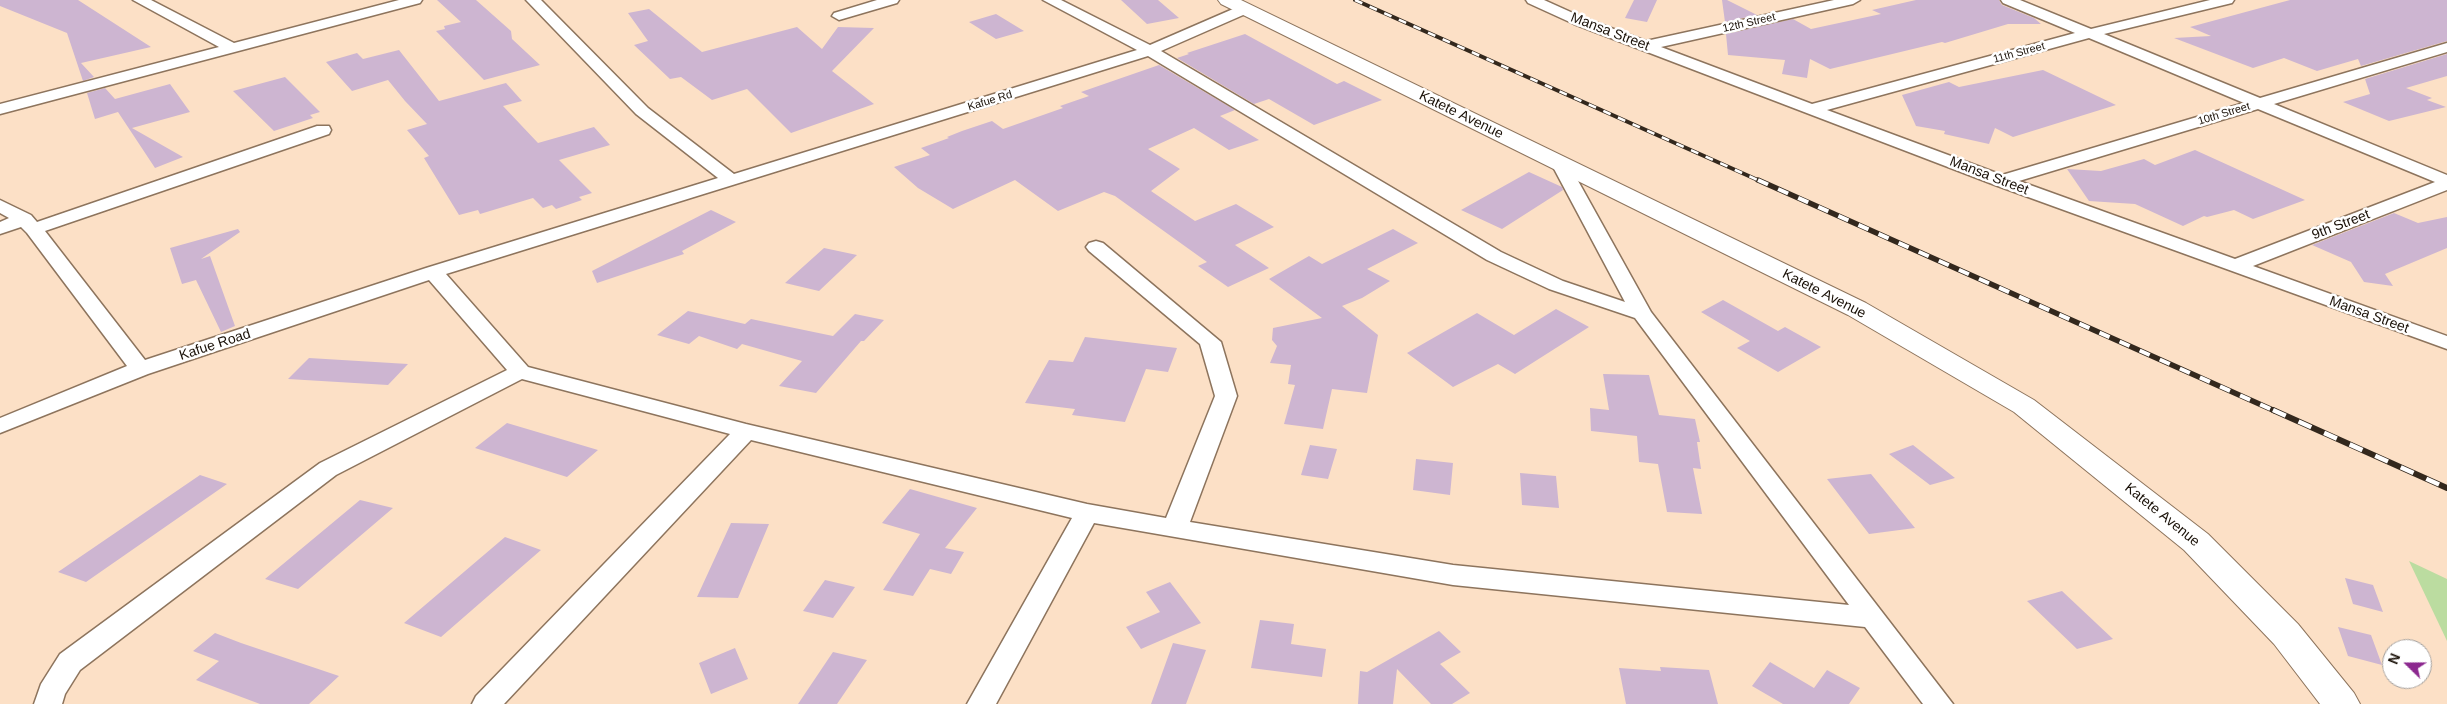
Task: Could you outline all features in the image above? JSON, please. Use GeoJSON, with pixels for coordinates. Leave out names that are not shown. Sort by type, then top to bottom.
{"type":"FeatureCollection","features":[{"type":"Feature","properties":{"kind":"street"},"geometry":{"type":"LineString","coordinates":[[140,0],[232,48]]}},
{"type":"Feature","properties":{"kind":"street"},"geometry":{"type":"LineString","coordinates":[[0,109],[416,0]]}},
{"type":"Feature","properties":{"kind":"street"},"geometry":{"type":"LineString","coordinates":[[533,0],[642,111],[731,180]]}},
{"type":"Feature","properties":{"kind":"street"},"geometry":{"type":"LineString","coordinates":[[839,16],[892,0]]}},
{"type":"Feature","properties":{"kind":"street"},"geometry":{"type":"LineString","coordinates":[[1050,0],[1150,51],[1494,256],[1556,285],[1642,314]]}},
{"type":"Feature","properties":{"kind":"street","name":"Mansa Street"},"geometry":{"type":"LineString","coordinates":[[1533,0],[1579,21],[2001,181],[2447,343]]}},
{"type":"Feature","properties":{"kind":"street","name":"12th Street"},"geometry":{"type":"LineString","coordinates":[[1646,46],[1852,0]]}},
{"type":"Feature","properties":{"kind":"street"},"geometry":{"type":"LineString","coordinates":[[2008,0],[2092,33],[2257,104],[2447,182]]}},
{"type":"Feature","properties":{"kind":"street","name":"11th Street"},"geometry":{"type":"LineString","coordinates":[[1811,108],[2092,33],[2227,0]]}},
{"type":"Feature","properties":{"kind":"street","name":"Kafue Rd"},"geometry":{"type":"LineString","coordinates":[[433,272],[1150,51],[1236,5]]}},
{"type":"Feature","properties":{"kind":"street","name":"Katete Avenue"},"geometry":{"type":"LineString","coordinates":[[1236,5],[1857,310],[2024,406],[2196,542],[2286,634],[2341,704]]}},
{"type":"Feature","properties":{"kind":"street","name":"10th Street"},"geometry":{"type":"LineString","coordinates":[[2001,181],[2447,47]]}},
{"type":"Feature","properties":{"kind":"street"},"geometry":{"type":"LineString","coordinates":[[0,228],[29,224],[323,130]]}},
{"type":"Feature","properties":{"kind":"street"},"geometry":{"type":"LineString","coordinates":[[1561,165],[1642,314],[1939,704]]}},
{"type":"Feature","properties":{"kind":"street","name":"9th Street"},"geometry":{"type":"LineString","coordinates":[[2235,266],[2447,182]]}},
{"type":"Feature","properties":{"kind":"street"},"geometry":{"type":"LineString","coordinates":[[0,205],[29,224],[140,369]]}},
{"type":"Feature","properties":{"kind":"street"},"geometry":{"type":"LineString","coordinates":[[1096,248],[1210,342],[1226,396],[1175,527]]}},
{"type":"Feature","properties":{"kind":"street"},"geometry":{"type":"LineString","coordinates":[[433,272],[520,372],[746,431],[1087,513],[1453,574],[1874,618]]}},
{"type":"Feature","properties":{"kind":"street","name":"Kafue Road"},"geometry":{"type":"LineString","coordinates":[[0,426],[140,369],[433,272]]}},
{"type":"Feature","properties":{"kind":"street"},"geometry":{"type":"LineString","coordinates":[[48,704],[51,692],[70,662],[328,469],[520,372]]}},
{"type":"Feature","properties":{"kind":"street"},"geometry":{"type":"LineString","coordinates":[[486,704],[746,431]]}},
{"type":"Feature","properties":{"kind":"street"},"geometry":{"type":"LineString","coordinates":[[982,704],[1087,513]]}},
{"type":"Feature","properties":{"kind":"green space"},"geometry":{"type":"Polygon","coordinates":[[[2409,561],[2447,579],[2447,641],[2409,561]]]}},
{"type":"Feature","properties":{"kind":"building"},"geometry":{"type":"Polygon","coordinates":[[[0,0],[78,0],[151,47],[81,63],[94,77],[83,81],[67,33],[0,6],[0,0]]]}},
{"type":"Feature","properties":{"kind":"building"},"geometry":{"type":"Polygon","coordinates":[[[437,0],[476,0],[511,31],[512,39],[540,65],[484,80],[436,31],[445,29],[444,26],[461,22],[437,0]]]}},
{"type":"Feature","properties":{"kind":"building"},"geometry":{"type":"Polygon","coordinates":[[[1121,0],[1158,0],[1179,18],[1147,24],[1121,0]]]}},
{"type":"Feature","properties":{"kind":"building"},"geometry":{"type":"Polygon","coordinates":[[[1634,0],[1657,0],[1647,22],[1625,18],[1634,0]]]}},
{"type":"Feature","properties":{"kind":"building"},"geometry":{"type":"Polygon","coordinates":[[[1722,0],[1727,0],[1757,15],[1725,22],[1722,0]]]}},
{"type":"Feature","properties":{"kind":"building"},"geometry":{"type":"Polygon","coordinates":[[[1916,0],[1999,0],[2002,5],[2034,18],[2041,24],[2008,24],[1945,43],[1942,42],[1830,69],[1810,59],[1807,78],[1782,74],[1785,60],[1728,55],[1726,34],[1793,19],[1811,29],[1881,14],[1872,10],[1916,0]]]}},
{"type":"Feature","properties":{"kind":"building"},"geometry":{"type":"Polygon","coordinates":[[[2290,0],[2447,0],[2447,41],[2361,66],[2358,59],[2317,71],[2284,58],[2253,68],[2174,38],[2211,36],[2190,27],[2290,0]]]}},
{"type":"Feature","properties":{"kind":"building"},"geometry":{"type":"Polygon","coordinates":[[[649,9],[702,52],[797,27],[822,49],[838,27],[874,28],[832,71],[874,104],[791,133],[747,89],[712,100],[681,77],[670,79],[634,45],[648,41],[628,13],[649,9]]]}},
{"type":"Feature","properties":{"kind":"building"},"geometry":{"type":"Polygon","coordinates":[[[996,14],[1024,31],[996,39],[969,22],[996,14]]]}},
{"type":"Feature","properties":{"kind":"building"},"geometry":{"type":"Polygon","coordinates":[[[1245,34],[1337,84],[1344,81],[1382,100],[1314,125],[1269,99],[1254,104],[1177,58],[1245,34]]]}},
{"type":"Feature","properties":{"kind":"building"},"geometry":{"type":"Polygon","coordinates":[[[399,50],[439,101],[506,83],[522,101],[503,106],[538,143],[594,127],[610,145],[559,160],[592,193],[579,197],[582,200],[556,209],[552,205],[543,208],[533,198],[480,214],[478,210],[459,215],[424,158],[429,156],[407,130],[427,124],[388,80],[352,91],[326,62],[357,53],[363,59],[399,50]]]}},
{"type":"Feature","properties":{"kind":"building"},"geometry":{"type":"Polygon","coordinates":[[[2447,54],[2447,76],[2406,88],[2432,98],[2427,100],[2446,107],[2389,121],[2343,102],[2370,94],[2365,79],[2447,54]]]}},
{"type":"Feature","properties":{"kind":"building"},"geometry":{"type":"Polygon","coordinates":[[[1159,65],[1235,110],[1220,116],[1259,140],[1229,150],[1194,128],[1148,149],[1180,169],[1151,191],[1195,221],[1236,204],[1274,227],[1235,245],[1269,268],[1228,287],[1198,266],[1207,262],[1115,196],[1104,192],[1058,211],[1015,180],[953,209],[918,188],[894,167],[930,155],[921,148],[962,131],[992,121],[1003,129],[1063,108],[1060,106],[1089,96],[1081,92],[1159,65]]]}},
{"type":"Feature","properties":{"kind":"building"},"geometry":{"type":"Polygon","coordinates":[[[2043,70],[2116,105],[2013,137],[1995,128],[1989,144],[1944,134],[1945,131],[1916,126],[1902,95],[1949,82],[1959,87],[2043,70]]]}},
{"type":"Feature","properties":{"kind":"building"},"geometry":{"type":"Polygon","coordinates":[[[285,77],[320,112],[310,115],[313,118],[274,131],[233,91],[285,77]]]}},
{"type":"Feature","properties":{"kind":"building"},"geometry":{"type":"Polygon","coordinates":[[[170,84],[190,112],[132,128],[183,157],[155,168],[118,112],[95,119],[87,93],[105,88],[115,99],[170,84]]]}},
{"type":"Feature","properties":{"kind":"building"},"geometry":{"type":"Polygon","coordinates":[[[2195,150],[2305,200],[2253,219],[2234,210],[2207,217],[2204,216],[2183,226],[2135,204],[2089,201],[2067,169],[2101,171],[2144,159],[2155,165],[2195,150]]]}},
{"type":"Feature","properties":{"kind":"building"},"geometry":{"type":"Polygon","coordinates":[[[1529,172],[1562,187],[1563,190],[1502,229],[1461,210],[1529,172]]]}},
{"type":"Feature","properties":{"kind":"building"},"geometry":{"type":"Polygon","coordinates":[[[711,210],[736,222],[682,251],[684,254],[597,283],[592,271],[711,210]]]}},
{"type":"Feature","properties":{"kind":"building"},"geometry":{"type":"Polygon","coordinates":[[[2394,213],[2418,223],[2447,217],[2447,248],[2385,274],[2393,286],[2364,282],[2351,262],[2312,245],[2394,213]]]}},
{"type":"Feature","properties":{"kind":"building"},"geometry":{"type":"Polygon","coordinates":[[[238,229],[240,232],[201,259],[210,256],[235,326],[221,332],[196,280],[182,284],[170,248],[238,229]]]}},
{"type":"Feature","properties":{"kind":"building"},"geometry":{"type":"Polygon","coordinates":[[[1393,229],[1418,243],[1367,269],[1390,281],[1362,298],[1342,306],[1378,335],[1367,393],[1332,389],[1323,429],[1284,424],[1295,385],[1288,384],[1291,365],[1270,363],[1277,346],[1272,340],[1273,328],[1322,318],[1269,279],[1309,256],[1322,264],[1393,229]]]}},
{"type":"Feature","properties":{"kind":"building"},"geometry":{"type":"Polygon","coordinates":[[[824,248],[857,255],[819,291],[785,283],[824,248]]]}},
{"type":"Feature","properties":{"kind":"building"},"geometry":{"type":"Polygon","coordinates":[[[1723,300],[1778,331],[1785,327],[1821,347],[1778,372],[1737,348],[1750,341],[1701,312],[1723,300]]]}},
{"type":"Feature","properties":{"kind":"building"},"geometry":{"type":"Polygon","coordinates":[[[1556,309],[1589,327],[1515,374],[1498,364],[1453,387],[1407,353],[1477,313],[1514,335],[1556,309]]]}},
{"type":"Feature","properties":{"kind":"building"},"geometry":{"type":"Polygon","coordinates":[[[688,311],[745,324],[751,319],[833,336],[855,314],[884,320],[864,341],[861,341],[816,393],[779,386],[802,361],[742,344],[737,349],[699,336],[689,344],[657,335],[688,311]]]}},
{"type":"Feature","properties":{"kind":"building"},"geometry":{"type":"Polygon","coordinates":[[[1085,337],[1177,348],[1168,372],[1146,369],[1125,422],[1072,415],[1075,409],[1025,403],[1049,360],[1073,362],[1085,337]]]}},
{"type":"Feature","properties":{"kind":"building"},"geometry":{"type":"Polygon","coordinates":[[[309,358],[408,364],[388,385],[288,379],[309,358]]]}},
{"type":"Feature","properties":{"kind":"building"},"geometry":{"type":"Polygon","coordinates":[[[1603,374],[1649,375],[1659,415],[1695,419],[1700,442],[1697,442],[1701,469],[1693,468],[1702,514],[1667,512],[1658,464],[1639,462],[1637,436],[1591,431],[1590,408],[1609,410],[1603,374]]]}},
{"type":"Feature","properties":{"kind":"building"},"geometry":{"type":"Polygon","coordinates":[[[507,423],[598,450],[567,477],[475,448],[507,423]]]}},
{"type":"Feature","properties":{"kind":"building"},"geometry":{"type":"Polygon","coordinates":[[[1310,445],[1337,449],[1328,479],[1301,475],[1310,445]]]}},
{"type":"Feature","properties":{"kind":"building"},"geometry":{"type":"Polygon","coordinates":[[[1913,445],[1955,478],[1930,485],[1889,454],[1913,445]]]}},
{"type":"Feature","properties":{"kind":"building"},"geometry":{"type":"Polygon","coordinates":[[[1416,459],[1453,463],[1450,495],[1413,490],[1416,459]]]}},
{"type":"Feature","properties":{"kind":"building"},"geometry":{"type":"Polygon","coordinates":[[[1520,473],[1556,476],[1559,508],[1522,505],[1520,473]]]}},
{"type":"Feature","properties":{"kind":"building"},"geometry":{"type":"Polygon","coordinates":[[[1871,474],[1915,528],[1869,534],[1827,479],[1871,474]]]}},
{"type":"Feature","properties":{"kind":"building"},"geometry":{"type":"Polygon","coordinates":[[[200,475],[227,484],[86,582],[58,572],[200,475]]]}},
{"type":"Feature","properties":{"kind":"building"},"geometry":{"type":"Polygon","coordinates":[[[910,489],[977,508],[945,548],[964,552],[951,574],[930,569],[913,596],[883,590],[920,534],[882,523],[910,489]]]}},
{"type":"Feature","properties":{"kind":"building"},"geometry":{"type":"Polygon","coordinates":[[[360,500],[393,508],[298,589],[265,579],[360,500]]]}},
{"type":"Feature","properties":{"kind":"building"},"geometry":{"type":"Polygon","coordinates":[[[731,523],[769,524],[738,598],[697,597],[731,523]]]}},
{"type":"Feature","properties":{"kind":"building"},"geometry":{"type":"Polygon","coordinates":[[[505,537],[541,550],[441,637],[404,623],[505,537]]]}},
{"type":"Feature","properties":{"kind":"building"},"geometry":{"type":"Polygon","coordinates":[[[2345,578],[2373,585],[2383,612],[2353,604],[2345,578]]]}},
{"type":"Feature","properties":{"kind":"building"},"geometry":{"type":"Polygon","coordinates":[[[825,580],[855,587],[833,618],[803,611],[825,580]]]}},
{"type":"Feature","properties":{"kind":"building"},"geometry":{"type":"Polygon","coordinates":[[[1170,582],[1201,623],[1141,649],[1126,627],[1160,612],[1146,592],[1170,582]]]}},
{"type":"Feature","properties":{"kind":"building"},"geometry":{"type":"Polygon","coordinates":[[[2062,591],[2113,639],[2077,649],[2027,601],[2062,591]]]}},
{"type":"Feature","properties":{"kind":"building"},"geometry":{"type":"Polygon","coordinates":[[[1260,620],[1294,624],[1291,644],[1326,649],[1322,677],[1251,668],[1260,620]]]}},
{"type":"Feature","properties":{"kind":"building"},"geometry":{"type":"Polygon","coordinates":[[[2338,627],[2371,635],[2382,665],[2348,656],[2338,627]]]}},
{"type":"Feature","properties":{"kind":"building"},"geometry":{"type":"Polygon","coordinates":[[[1439,631],[1461,652],[1440,664],[1470,693],[1452,704],[1431,704],[1397,669],[1393,704],[1358,704],[1360,671],[1367,672],[1439,631]]]}},
{"type":"Feature","properties":{"kind":"building"},"geometry":{"type":"Polygon","coordinates":[[[215,633],[339,676],[309,704],[260,704],[196,680],[219,661],[193,651],[215,633]]]}},
{"type":"Feature","properties":{"kind":"building"},"geometry":{"type":"Polygon","coordinates":[[[1173,643],[1206,650],[1186,704],[1151,704],[1173,643]]]}},
{"type":"Feature","properties":{"kind":"building"},"geometry":{"type":"Polygon","coordinates":[[[735,648],[748,679],[711,694],[699,663],[735,648]]]}},
{"type":"Feature","properties":{"kind":"building"},"geometry":{"type":"Polygon","coordinates":[[[833,652],[867,660],[837,704],[798,704],[833,652]]]}},
{"type":"Feature","properties":{"kind":"building"},"geometry":{"type":"Polygon","coordinates":[[[1770,662],[1814,688],[1827,670],[1860,688],[1849,704],[1783,704],[1752,686],[1770,662]]]}},
{"type":"Feature","properties":{"kind":"building"},"geometry":{"type":"Polygon","coordinates":[[[1660,667],[1709,670],[1718,704],[1626,704],[1619,668],[1661,671],[1660,667]]]}},
{"type":"Feature","properties":{"kind":"railway"},"geometry":{"type":"LineString","coordinates":[[1355,0],[1760,181]]}},
{"type":"Feature","properties":{"kind":"railway"},"geometry":{"type":"LineString","coordinates":[[1758,180],[2275,411]]}},
{"type":"Feature","properties":{"kind":"railway"},"geometry":{"type":"LineString","coordinates":[[2273,410],[2447,488]]}}]}
